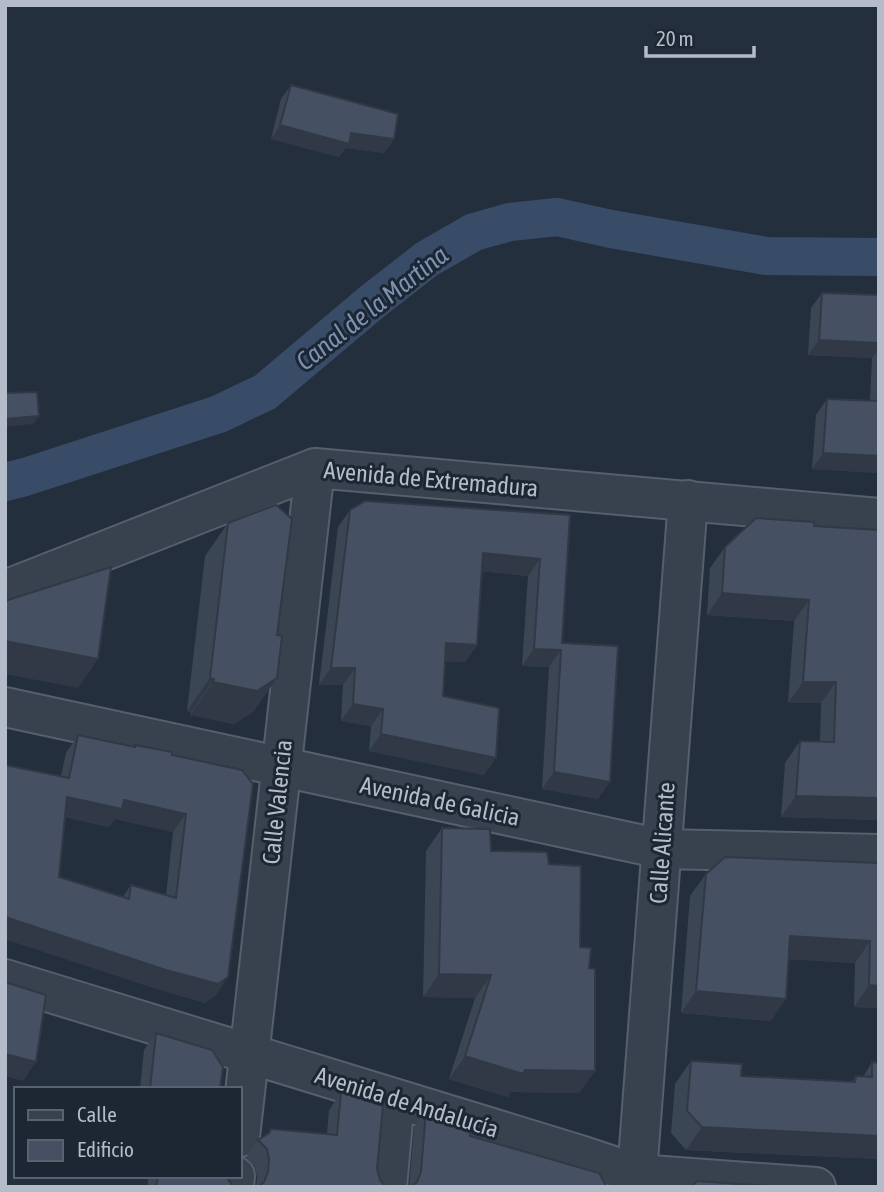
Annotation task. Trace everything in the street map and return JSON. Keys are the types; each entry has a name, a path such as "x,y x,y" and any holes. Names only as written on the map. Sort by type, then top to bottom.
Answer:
{"street":[{"name":"Avenida de Extremadura","path":"5,590 315,468 879,518"},
{"name":"Calle Valencia","path":"242,1119 315,468"},
{"name":"Calle Alicante","path":"637,1180 688,500"},
{"name":"Avenida de Galicia","path":"5,707 662,849 879,854"},
{"name":"Avenida de Andalucía","path":"5,979 580,1155 637,1180 816,1187"},
{"path":"387,1187 395,1099"}],"building":[{"path":"291,85 398,114 394,139 351,133 349,144 280,125"},
{"path":"822,293 879,295 879,343 819,340"},
{"path":"37,392 39,416 5,419 5,393"},
{"path":"827,399 879,401 879,456 823,453"},
{"path":"365,501 570,515 562,643 618,646 610,782 554,772 561,650 534,649 540,559 483,553 477,645 446,643 443,696 499,708 496,758 381,734 383,709 353,704 355,668 331,668 350,510"},
{"path":"276,505 292,519 277,635 282,636 277,678 257,691 213,682 214,679 210,678 228,523"},
{"path":"756,518 814,522 814,526 879,530 879,798 796,796 800,741 834,742 836,682 803,682 809,600 722,593 725,547"},
{"path":"111,567 98,659 5,641 5,601"},
{"path":"78,735 172,752 172,755 242,770 253,784 228,977 218,984 166,970 5,917 5,765 69,778","holes":["67,797 122,809 124,800 186,814 176,898 131,885 129,899 59,877"]},
{"path":"442,828 490,829 491,851 547,852 549,864 581,866 580,947 591,948 589,968 595,969 595,1071 525,1070 523,1074 465,1056 491,975 439,974"},
{"path":"725,857 879,863 879,986 869,985 870,941 790,936 786,999 696,991 706,874"},
{"path":"5,982 46,995 36,1062 5,1054"},
{"path":"156,1033 212,1050 223,1067 220,1087 150,1087"},
{"path":"691,1061 742,1064 741,1076 855,1082 856,1076 872,1077 872,1062 879,1063 879,1136 702,1127 687,1111"},
{"path":"341,1092 383,1106 377,1169 380,1180 386,1187 258,1187 264,1182 269,1160 267,1149 258,1140 271,1129 337,1135"},
{"path":"426,1110 452,1118 452,1124 471,1125 470,1136 599,1173 607,1187 411,1187 417,1182 421,1172"},
{"path":"158,1178 227,1178 233,1187 156,1187"},
{"path":"697,1181 782,1187 691,1187"}],"waterway":[{"name":"Canal de la Martina","path":"5,482 219,414 265,392 427,259 474,232 510,222 557,217 766,256 879,257"}]}
